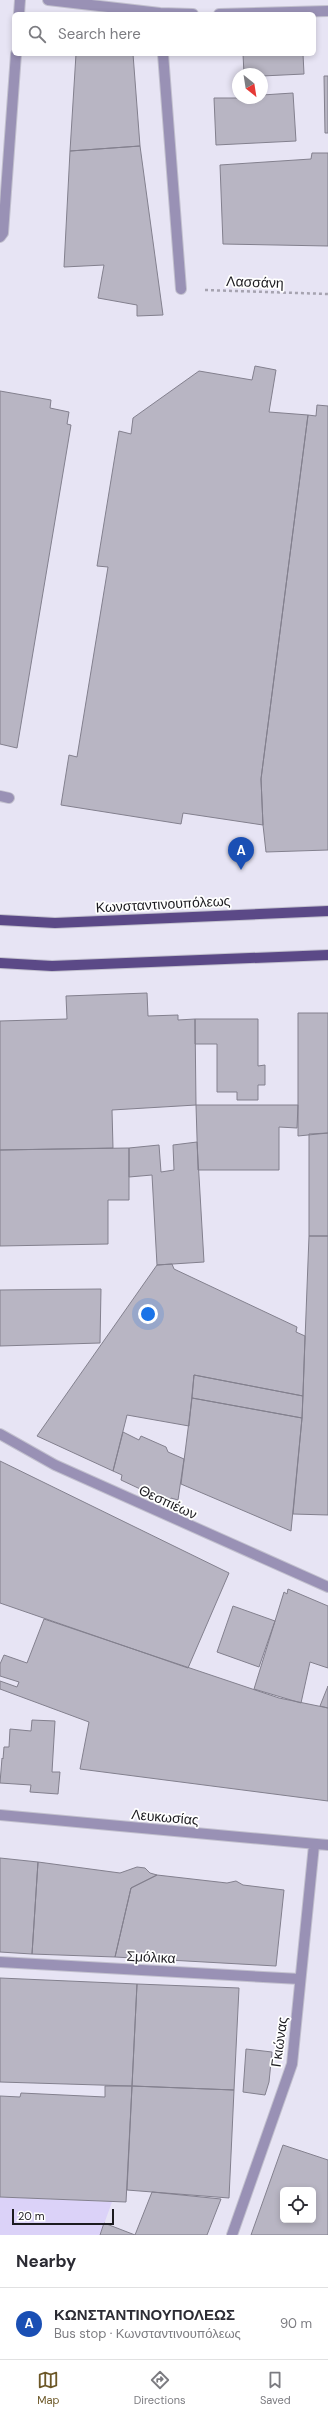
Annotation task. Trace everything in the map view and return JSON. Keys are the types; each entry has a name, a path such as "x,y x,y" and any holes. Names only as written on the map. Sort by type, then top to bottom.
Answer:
{"main road":[{"name":"Κωνσταντινουπόλεως","path":"0,920 55,923 328,911"},
{"path":"0,963 52,966 328,955"}],"street":[{"path":"19,12 20,0"},
{"path":"48,0 144,12"},
{"path":"274,12 328,10"},
{"path":"0,237 3,233 16,56"},
{"path":"163,56 181,289"},
{"name":"Θεσπιέων","path":"0,1434 55,1465 328,1587"},
{"name":"Λευκωσίας","path":"0,1815 314,1845 328,1845"},
{"name":"Γκιώνας","path":"232,2235 292,2064 314,1845"},
{"name":"Σμόλικα","path":"0,1962 300,1979"}],"path":[{"name":"Λασσάνη","path":"181,289 328,294"}],"shaded area":[{"path":"0,2197 112,2202 100,2235 0,2235"}],"building":[{"path":"76,56 133,56 140,146 70,151"},
{"path":"243,56 303,56 304,74 268,76 268,68 244,68"},
{"path":"324,76 328,76 328,133 325,133"},
{"path":"293,93 296,141 216,145 214,98 232,98 232,104 268,104 268,95"},
{"path":"140,146 163,315 137,316 137,305 98,298 104,265 64,267 70,151"},
{"path":"312,153 328,153 328,246 223,244 220,165 311,159"},
{"path":"255,366 276,370 269,412 308,415 261,779 263,825 183,813 181,824 61,805 69,755 77,757 108,567 97,566 119,431 131,434 133,418 199,371 252,380"},
{"path":"0,391 51,400 50,408 69,412 67,424 71,425 17,748 0,744"},
{"path":"317,405 328,406 328,850 266,852 261,779 308,415 316,416"},
{"path":"147,993 148,1016 178,1015 178,1020 195,1019 196,1105 112,1110 113,1148 0,1150 0,1021 67,1019 66,996"},
{"path":"298,1013 328,1013 328,1133 298,1136"},
{"path":"195,1019 258,1019 258,1066 265,1065 265,1085 258,1085 258,1100 237,1100 237,1092 217,1092 217,1044 195,1044"},
{"path":"196,1105 298,1105 297,1128 279,1127 279,1170 198,1170"},
{"path":"328,1133 328,1236 309,1236 309,1134"},
{"path":"197,1142 204,1262 157,1265 152,1175 129,1177 129,1148 159,1145 161,1172 174,1170 173,1145"},
{"path":"129,1148 129,1200 108,1200 108,1244 0,1246 0,1150"},
{"path":"309,1236 328,1236 328,1515 293,1514 302,1418"},
{"path":"172,1264 174,1269 297,1327 296,1332 305,1336 303,1396 194,1375 189,1426 127,1415 113,1471 37,1436 157,1265"},
{"path":"101,1289 100,1343 0,1346 0,1290"},
{"path":"194,1375 303,1396 302,1418 192,1398"},
{"path":"192,1398 302,1418 291,1531 181,1484"},
{"path":"123,1432 139,1440 141,1436 166,1447 168,1452 184,1459 178,1500 171,1498 170,1503 121,1480 122,1475 113,1471"},
{"path":"0,1461 229,1573 188,1668 0,1603"},
{"path":"288,1589 328,1606 328,1668 310,1662 301,1703 254,1689 284,1592 287,1594"},
{"path":"233,1606 275,1621 259,1667 217,1652"},
{"path":"44,1619 279,1698 328,1708 328,1801 80,1769 89,1722 0,1689 0,1681 17,1687 19,1682 0,1676 0,1664 4,1655 27,1663"},
{"path":"328,1686 328,1708 320,1706"},
{"path":"32,1720 55,1721 52,1772 60,1772 58,1794 30,1792 31,1785 0,1783 4,1747 9,1747 10,1729 31,1731"},
{"path":"0,1858 38,1862 32,1954 0,1952"},
{"path":"38,1862 120,1873 137,1867 145,1868 150,1873 157,1875 131,1888 115,1957 32,1954"},
{"path":"157,1875 227,1883 236,1881 243,1885 284,1890 276,1966 115,1957 131,1888"},
{"path":"0,1978 137,1984 132,2086 0,2082"},
{"path":"137,1984 239,1988 234,2090 132,2086"},
{"path":"246,2049 272,2052 269,2082 265,2095 243,2092"},
{"path":"105,2086 132,2086 126,2202 0,2197 0,2096 20,2097 21,2093 105,2097"},
{"path":"132,2086 234,2090 229,2198 127,2190"},
{"path":"283,2145 328,2160 328,2235 251,2235"},
{"path":"152,2192 221,2199 207,2235 135,2235"},
{"path":"104,2223 135,2235 100,2235"}],"place":[{"name":"ΚΩΝΣΤΑΝΤΙΝΟΥΠΟΛΕΩΣ","path":"241,870"}]}
